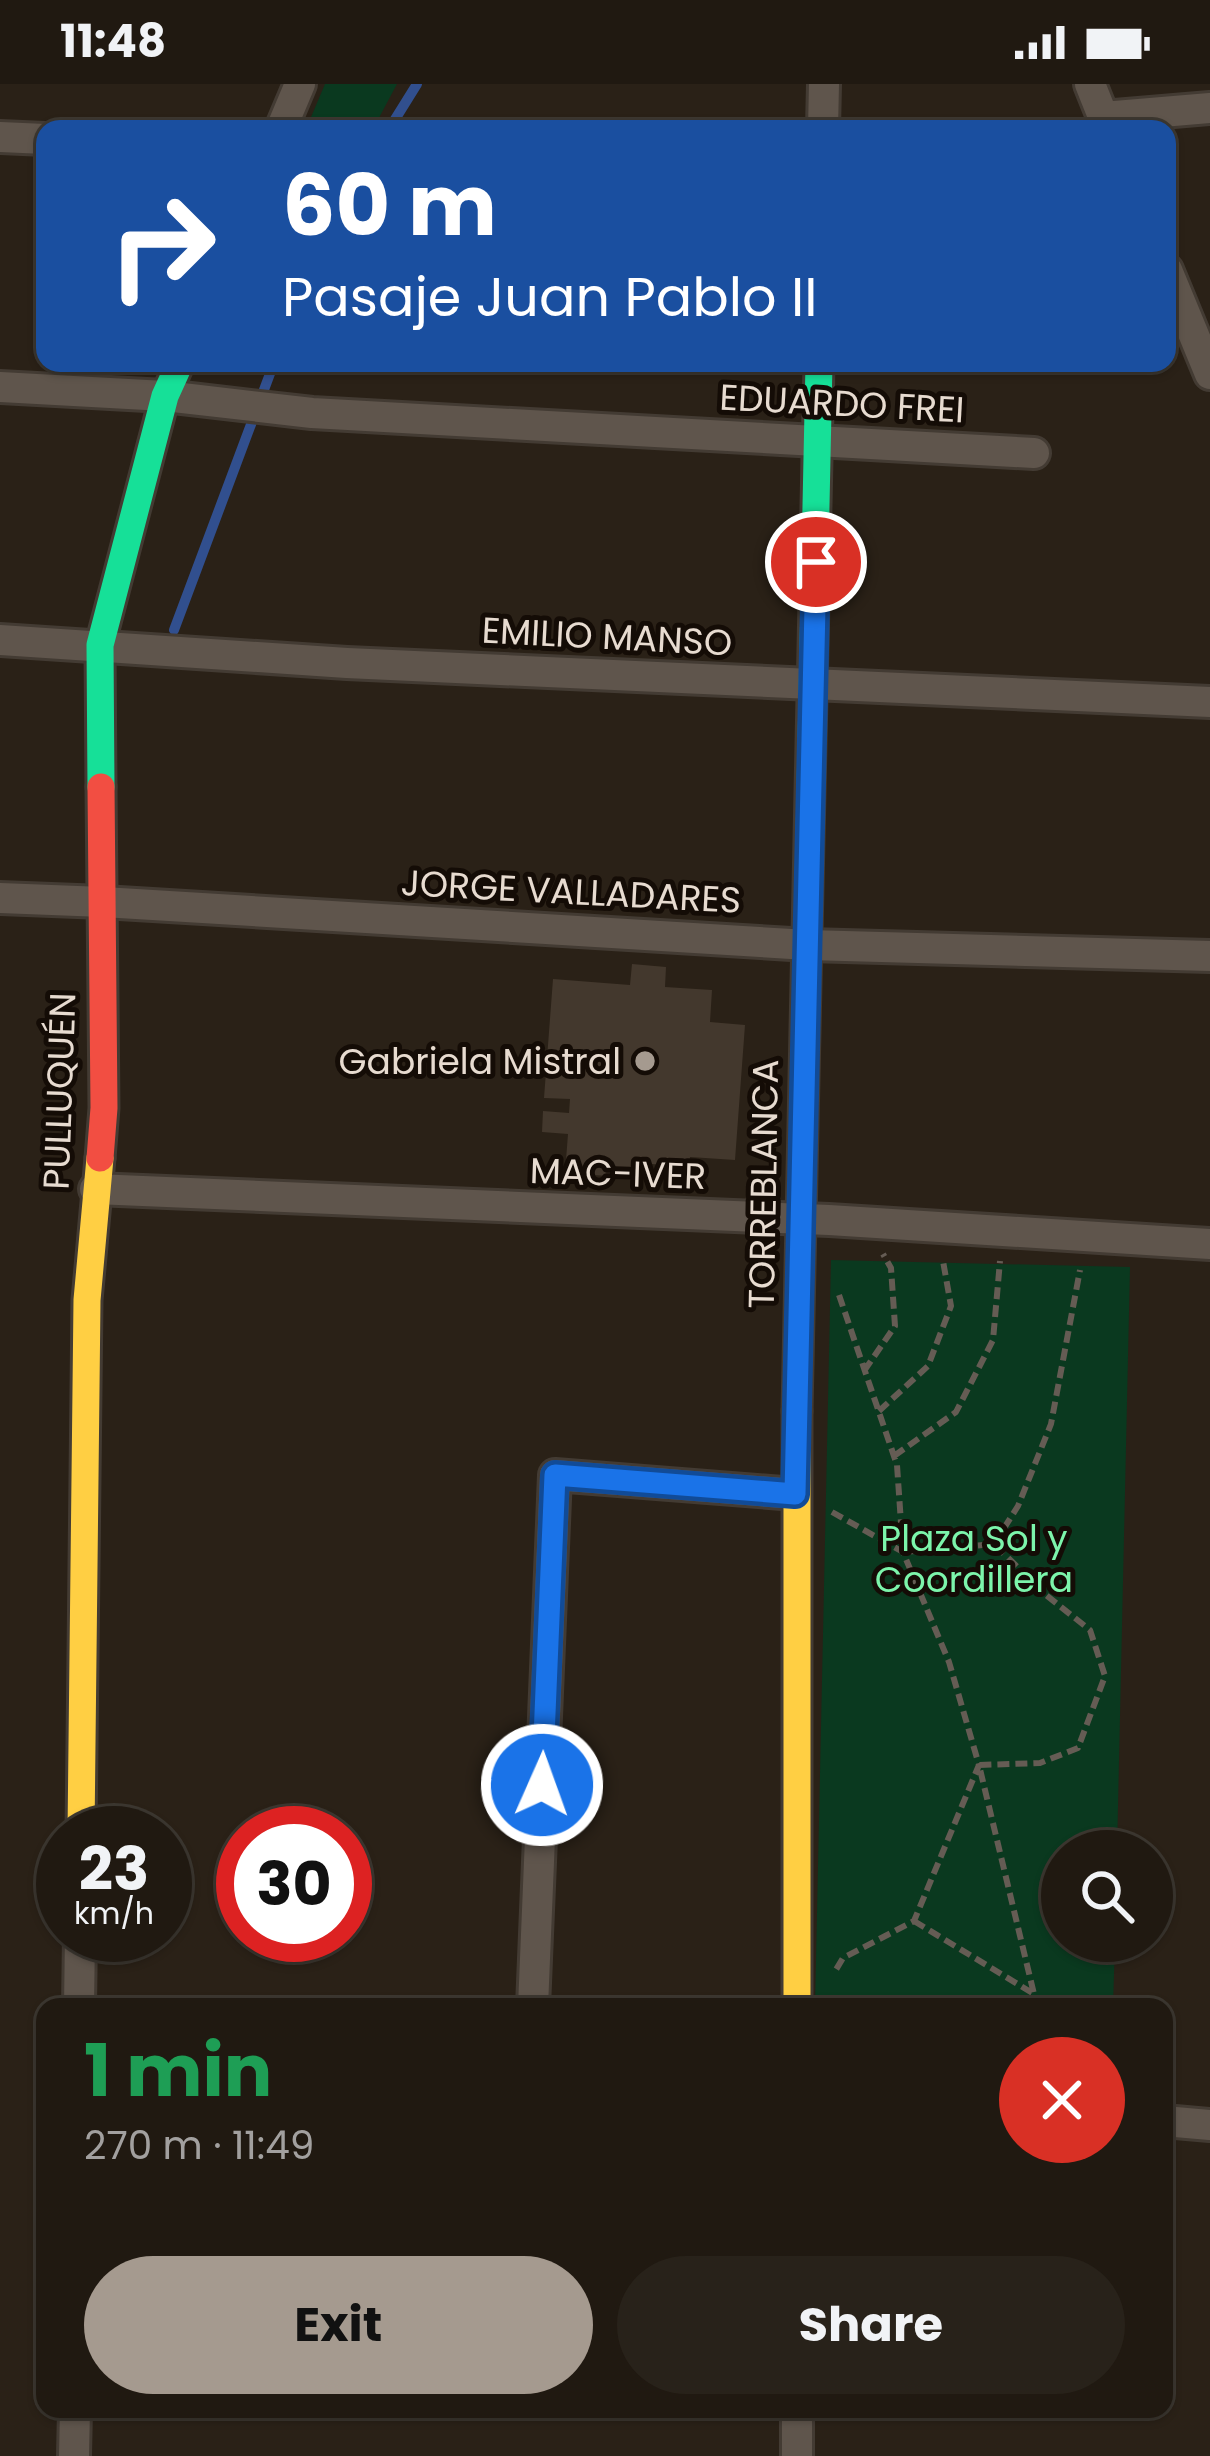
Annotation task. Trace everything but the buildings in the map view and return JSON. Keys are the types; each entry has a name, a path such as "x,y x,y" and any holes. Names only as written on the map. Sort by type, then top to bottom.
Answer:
{"street":[{"path":"285,120 300,84"},
{"path":"823,120 824,84"},
{"path":"1090,84 1105,120"},
{"path":"1127,120 1210,108"},
{"path":"0,137 36,139"},
{"path":"1176,292 1210,374"},
{"name":"PULLUQUÉN","path":"81,1806 87,1300 104,1108 100,645 165,396 176,372"},
{"name":"TORREBLANCA","path":"797,1998 795,1494 819,372"},
{"name":"EDUARDO FREI","path":"0,387 165,396 312,413 1034,453"},
{"name":"EMILIO MANSO","path":"0,640 347,663 1210,702"},
{"name":"JORGE VALLADARES","path":"0,898 808,945 1210,956"},
{"name":"MAC-IVER","path":"95,1189 801,1220 1210,1244"},
{"path":"533,1998 555,1475 795,1494"},
{"path":"79,1998 80,1962"},
{"path":"1173,2122 1210,2125"},
{"path":"74,2418 74,2456"},
{"path":"797,2418 797,2456"}],"path":[{"path":"994,1544 1018,1506 1052,1424 1082,1262 1080,1235"},
{"path":"878,1411 928,1366 951,1306 940,1244"},
{"path":"894,1456 956,1412 993,1340 1001,1250"},
{"path":"864,1371 895,1326 891,1268 882,1252"},
{"path":"838,1293 897,1465 903,1552 949,1662 1036,1998"},
{"path":"795,1494 903,1552 994,1544 1090,1630 1105,1676 1078,1748 1040,1763 979,1765"},
{"path":"843,1958 914,1921 979,1765"},
{"path":"914,1921 1034,1994"}],"green space":[{"path":"325,84 397,84 378,120 310,120"},
{"name":"Plaza Sol y Coordillera","path":"831,1260 1130,1267 1117,1830 1041,1830 1041,1962 1114,1962 1113,1998 815,1998"}],"waterway":[{"path":"395,120 417,84"},
{"path":"174,630 271,372"}],"traffic: fast":[{"path":"101,787 100,645 165,396 176,372"},
{"path":"797,1411 819,372"}],"traffic: slow":[{"path":"81,1806 87,1300 100,1158"},
{"path":"797,1411 797,1998"}],"traffic: jam":[{"path":"100,1158 104,1108 101,787"}],"place":[{"name":"Gabriela Mistral","path":"645,1061"}],"route":[{"path":"542,1785 555,1475 795,1494 816,562"}]}
